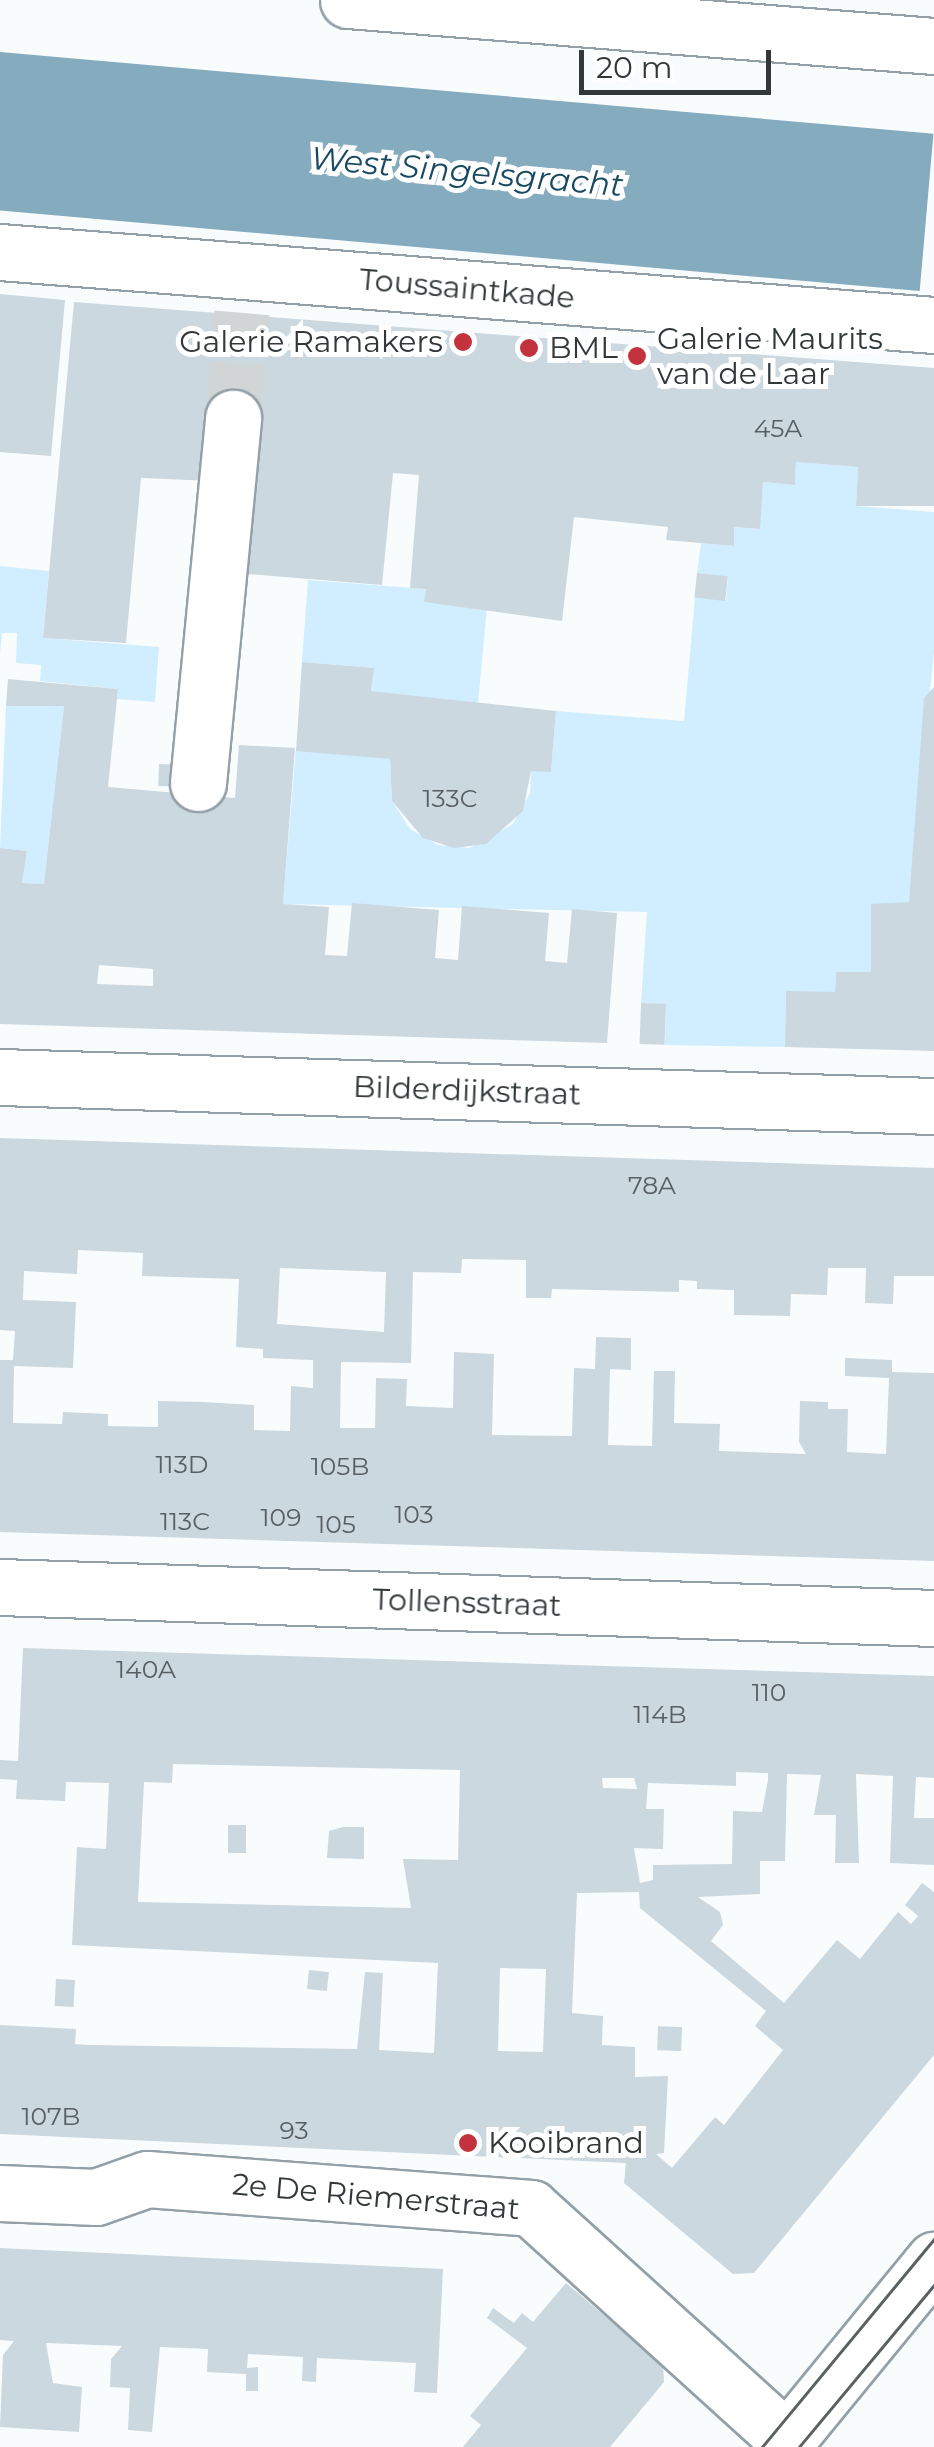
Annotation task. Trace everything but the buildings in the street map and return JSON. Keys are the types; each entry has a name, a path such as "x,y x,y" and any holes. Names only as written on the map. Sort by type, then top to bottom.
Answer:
{"street":[{"path":"348,0 934,46"},
{"name":"Toussaintkade","path":"0,252 244,292 934,326"},
{"path":"198,783 232,418"},
{"name":"Bilderdijkstraat","path":"0,1077 934,1106"},
{"name":"Tollensstraat","path":"0,1586 934,1618"},
{"name":"2e De Riemerstraat","path":"0,2193 96,2197 147,2179 531,2208 784,2443"},
{"path":"784,2443 934,2260"}],"shaded area":[{"path":"796,462 858,467 856,506 934,512 934,652 909,902 871,972 836,973 835,992 786,992 785,1047 665,1045 666,1004 641,1003 647,912 283,904 296,748 390,759 392,801 410,829 438,845 470,848 513,824 530,793 531,771 551,771 556,711 684,721 695,598 726,600 728,577 697,573 701,543 733,546 734,527 759,529 763,482 795,485"},
{"path":"0,566 49,571 43,638 159,647 155,702 117,699 118,689 40,681 41,665 16,663 17,633 2,633 0,653"},
{"path":"308,580 426,589 425,602 487,608 478,703 371,691 373,668 302,662"},
{"path":"6,706 64,706 44,884 22,883 27,851 0,848"}],"water":[{"name":"West Singelsgracht","path":"0,52 933,134 920,291 0,211"}],"tunnel":[{"path":"233,418 242,312"}],"tram line":[{"path":"762,2447 934,2239"},
{"path":"799,2447 934,2285"}],"place":[{"name":"Galerie Ramakers","path":"463,342"},
{"name":"BML","path":"529,348"},
{"name":"Galerie Maurits van de Laar","path":"637,356"},
{"name":"Kooibrand","path":"468,2143"}]}
